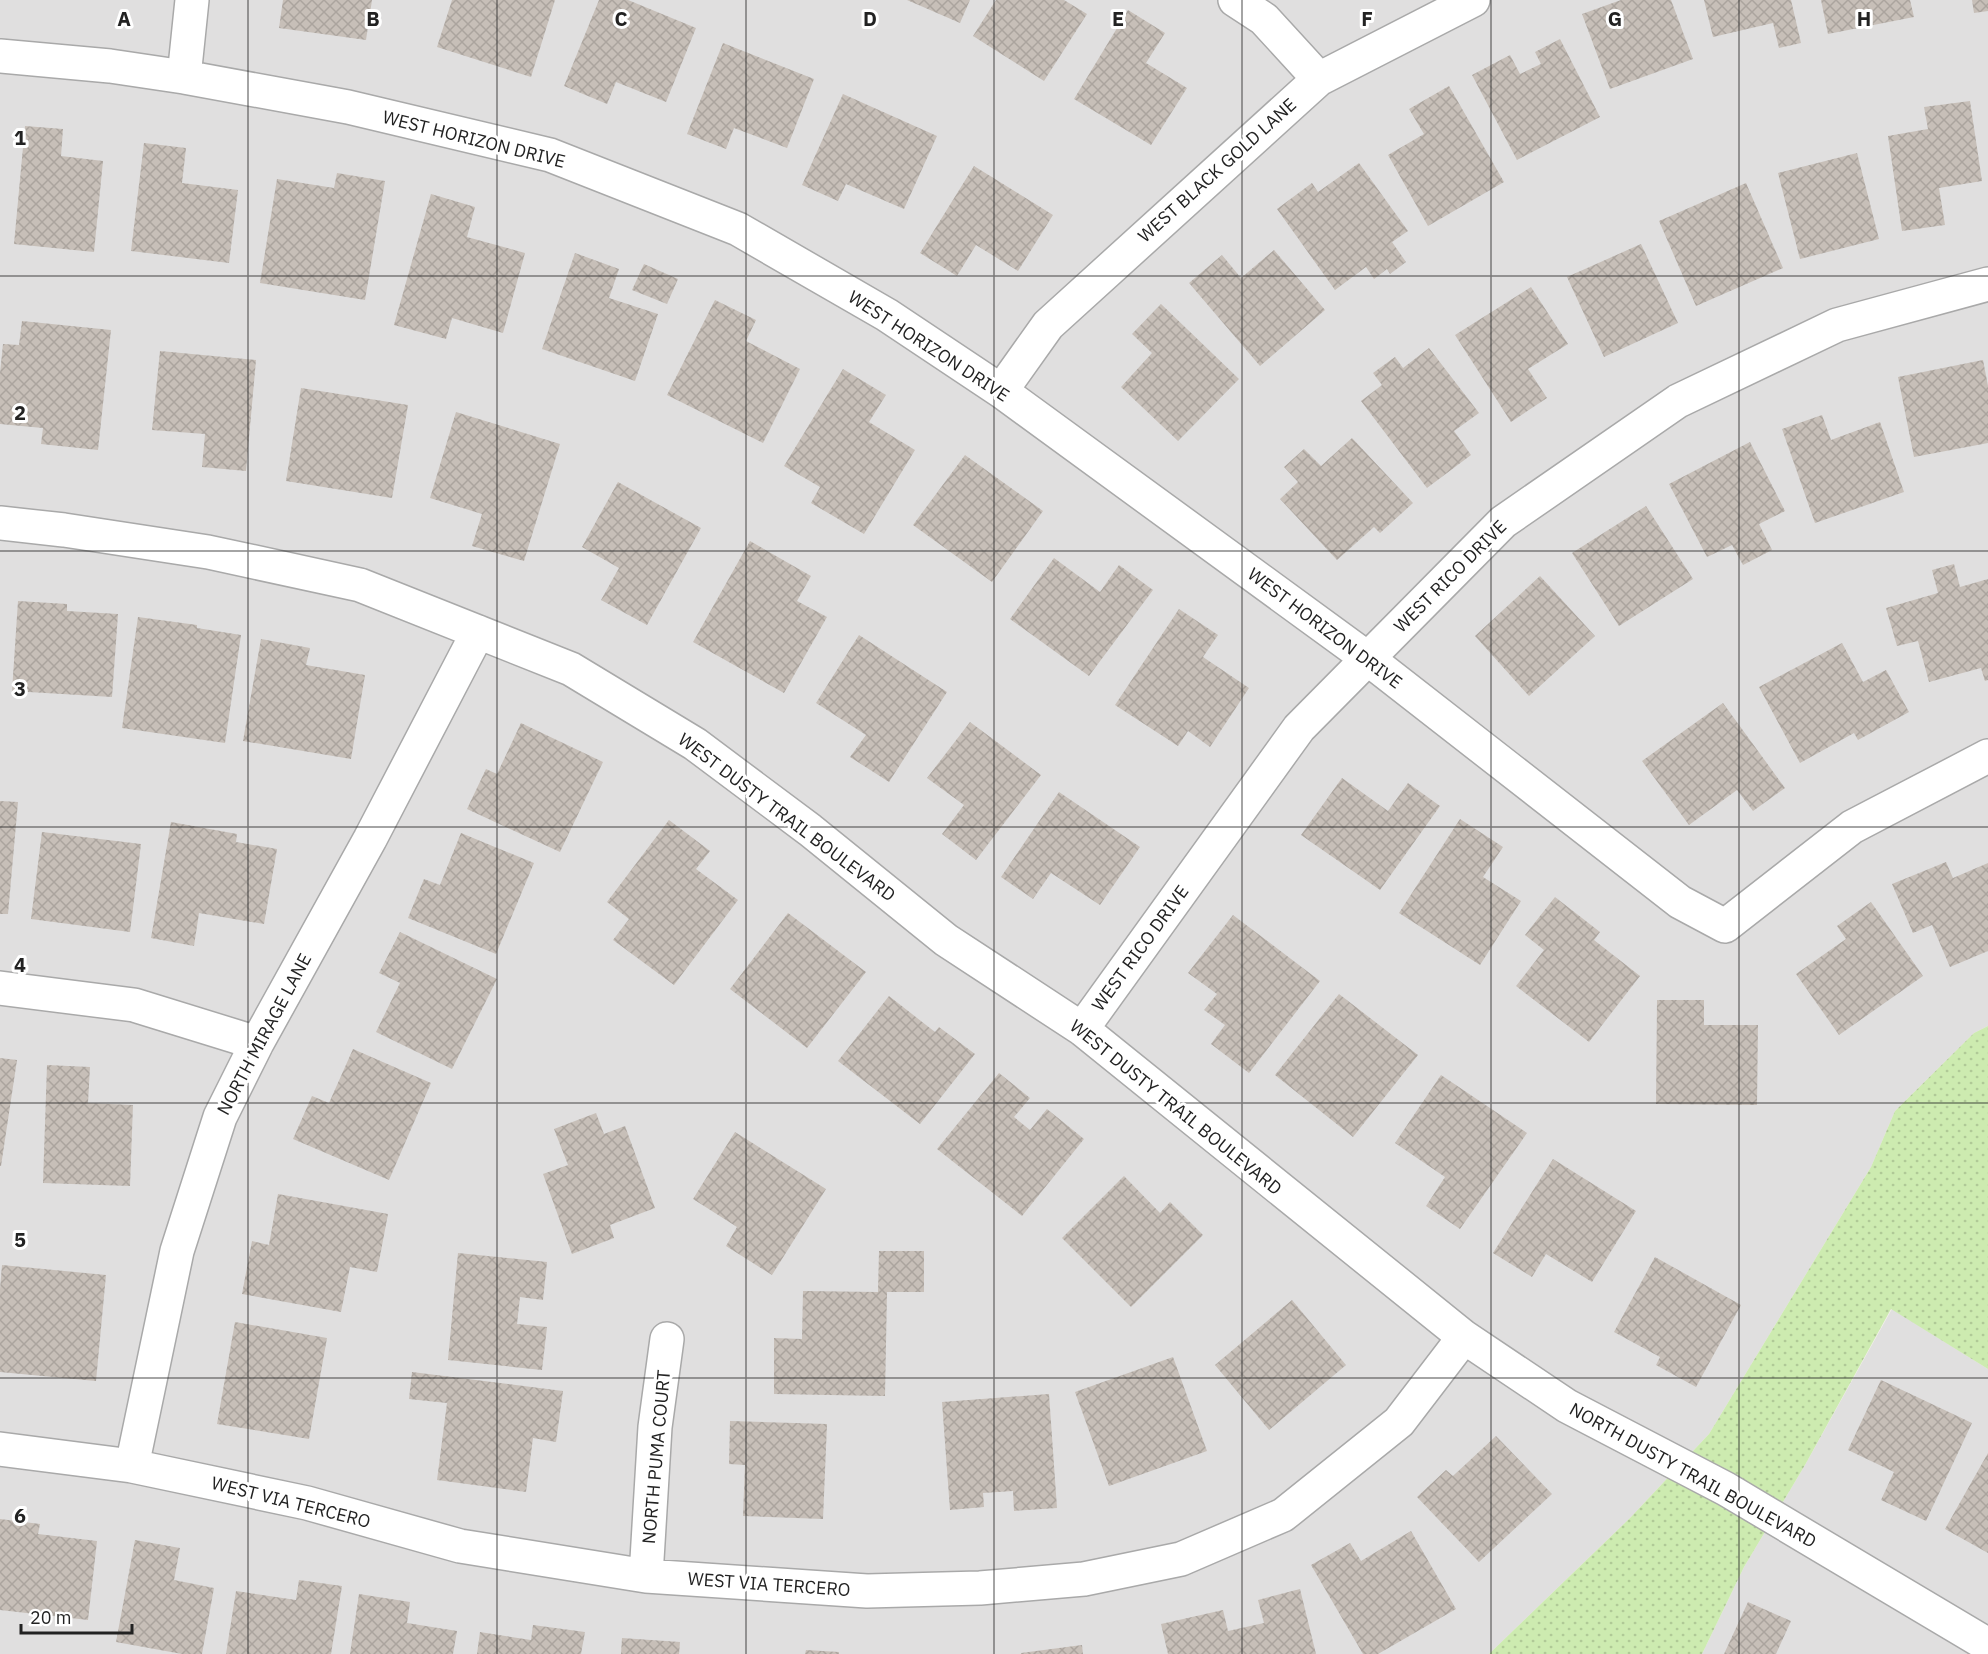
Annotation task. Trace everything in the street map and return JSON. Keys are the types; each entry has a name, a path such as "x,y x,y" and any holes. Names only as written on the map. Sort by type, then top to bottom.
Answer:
{"street":[{"path":"184,77 192,0"},
{"path":"1235,0 1264,19 1319,79"},
{"name":"WEST BLACK GOLD LANE","path":"1001,391 1048,325 1319,79 1473,0"},
{"name":"WEST HORIZON DRIVE","path":"0,56 110,66 348,107 550,155 738,230 887,315 1001,391 1367,658 1680,902 1725,926 1852,827 1988,756"},
{"name":"WEST RICO DRIVE","path":"1082,1029 1299,728 1503,522 1678,401 1837,325 1988,284"},
{"name":"WEST DUSTY TRAIL BOULEVARD","path":"0,523 64,530 208,552 360,585 571,669 695,744 810,830 946,939 1082,1029 1464,1336"},
{"name":"NORTH MIRAGE LANE","path":"132,1466 177,1251 220,1117 257,1043 370,840 478,632"},
{"path":"0,988 134,1005 257,1043"},
{"name":"WEST VIA TERCERO","path":"0,1449 132,1466 307,1503 460,1546 646,1576 867,1591 980,1588 1084,1579 1181,1559 1283,1515 1399,1422 1464,1336"},
{"name":"NORTH DUSTY TRAIL BOULEVARD","path":"1464,1336 1567,1406 1726,1489 1988,1645"},
{"name":"NORTH PUMA COURT","path":"646,1576 655,1427 667,1339"}],"shaded area":[{"path":"0,0 1988,0 1988,1026 1974,1033 1895,1111 1871,1167 1709,1434 1630,1518 1489,1654 0,1654"},
{"path":"1892,1309 1988,1369 1988,1654 1702,1654 1744,1567 1805,1465"}],"green space":[{"path":"1988,1026 1988,1369 1891,1309 1805,1465 1744,1567 1702,1654 1489,1654 1630,1518 1709,1434 1871,1167 1895,1111 1974,1033"}],"building":[{"path":"283,0 372,0 366,40 279,28"},
{"path":"452,0 555,0 531,77 437,47"},
{"path":"599,0 628,0 696,28 666,102 616,82 607,104 564,86"},
{"path":"907,0 970,0 960,23"},
{"path":"996,0 1064,0 1087,14 1044,81 973,36"},
{"path":"1621,0 1671,0 1693,59 1610,89 1582,14"},
{"path":"1704,0 1791,0 1801,43 1779,48 1773,23 1713,37"},
{"path":"1821,0 1910,0 1914,17 1828,34"},
{"path":"1972,0 1988,0 1988,11 1974,13"},
{"path":"1128,10 1165,33 1146,63 1187,88 1151,145 1074,99"},
{"path":"1560,39 1600,117 1517,160 1472,75 1510,55 1520,74 1541,64 1535,52"},
{"path":"723,43 814,79 787,148 734,128 726,149 687,134"},
{"path":"1449,86 1504,182 1428,226 1388,155 1424,134 1409,109"},
{"path":"843,94 937,136 904,209 846,184 838,201 802,185"},
{"path":"1970,101 1982,181 1939,188 1945,225 1902,231 1888,136 1928,129 1924,107"},
{"path":"25,126 63,129 61,156 103,161 94,252 14,244"},
{"path":"144,143 186,148 182,183 238,190 229,263 131,251"},
{"path":"1857,153 1879,239 1800,259 1778,173"},
{"path":"1359,163 1408,231 1392,242 1406,262 1390,274 1387,269 1374,279 1366,267 1335,290 1277,209 1312,183 1318,192"},
{"path":"974,166 1053,215 1018,271 976,245 957,276 920,253"},
{"path":"337,173 385,181 365,300 260,283 277,179 334,188"},
{"path":"1746,183 1783,268 1696,306 1659,221"},
{"path":"431,194 475,207 467,237 525,253 503,333 452,318 446,339 394,325"},
{"path":"1641,244 1678,323 1604,357 1567,277"},
{"path":"1274,250 1325,310 1260,366 1189,283 1222,255 1241,278"},
{"path":"575,253 619,269 609,298 658,314 635,381 542,349"},
{"path":"644,264 678,279 667,304 632,290"},
{"path":"1531,287 1568,344 1528,369 1547,398 1511,422 1455,335"},
{"path":"715,300 756,320 746,341 800,369 763,443 667,395"},
{"path":"1161,304 1239,379 1178,441 1121,387 1152,353 1132,334"},
{"path":"22,321 111,330 98,450 41,444 43,428 0,424 0,373 3,344 19,345"},
{"path":"1429,348 1479,413 1454,431 1471,455 1427,488 1361,401 1382,385 1373,373 1395,357 1403,368"},
{"path":"160,351 256,360 246,471 202,467 205,434 152,430"},
{"path":"1983,360 1988,386 1988,443 1914,457 1898,377"},
{"path":"843,369 886,395 869,422 915,450 864,534 811,503 820,487 784,466"},
{"path":"301,388 408,405 392,498 286,481"},
{"path":"456,412 560,444 524,561 472,546 482,514 430,498"},
{"path":"1822,415 1831,440 1880,422 1904,492 1815,523 1782,429"},
{"path":"1352,438 1413,503 1380,533 1374,527 1337,560 1280,499 1298,482 1284,467 1304,449 1321,466"},
{"path":"1750,442 1785,511 1759,524 1772,550 1743,565 1732,545 1707,557 1669,484"},
{"path":"965,455 1043,511 992,582 913,525"},
{"path":"618,482 701,528 647,625 601,600 619,568 582,547"},
{"path":"1646,506 1693,579 1619,626 1572,553"},
{"path":"750,541 811,576 797,601 827,617 784,693 693,642"},
{"path":"1054,558 1100,592 1119,565 1153,590 1089,676 1010,619"},
{"path":"1954,564 1960,587 1988,579 1988,680 1985,681 1981,668 1929,682 1918,641 1897,646 1886,608 1938,593 1932,570"},
{"path":"1540,576 1595,636 1529,696 1475,636"},
{"path":"18,601 67,604 67,611 118,614 112,697 12,691"},
{"path":"1179,609 1218,635 1203,657 1249,688 1210,747 1188,731 1178,746 1115,705"},
{"path":"138,617 197,625 197,628 241,635 225,743 122,728"},
{"path":"859,635 947,692 889,782 850,757 866,735 816,703"},
{"path":"261,639 310,648 306,665 365,675 351,759 243,741"},
{"path":"1842,643 1863,682 1886,670 1909,712 1858,740 1854,733 1800,763 1759,687"},
{"path":"1723,703 1785,788 1753,811 1737,790 1689,825 1642,761"},
{"path":"970,722 1041,775 976,860 942,834 964,805 927,778"},
{"path":"521,723 603,762 560,852 467,809 486,769 497,774"},
{"path":"1342,778 1388,811 1408,783 1440,806 1380,890 1301,835"},
{"path":"1059,792 1140,847 1100,905 1051,873 1033,899 1001,877"},
{"path":"0,801 18,802 8,914 0,914"},
{"path":"1460,819 1503,847 1483,877 1521,901 1480,965 1399,913"},
{"path":"669,820 710,851 696,869 738,900 674,985 613,940 629,919 607,902"},
{"path":"171,822 237,834 236,842 277,849 264,924 199,913 194,946 151,938"},
{"path":"42,832 141,844 130,932 31,919"},
{"path":"461,833 534,863 496,954 408,918 424,879 440,885"},
{"path":"1946,862 1953,878 1988,863 1988,951 1950,967 1932,925 1913,933 1892,884"},
{"path":"1555,897 1600,932 1594,940 1640,976 1589,1042 1516,986 1544,950 1525,935"},
{"path":"1871,902 1923,976 1839,1035 1796,974 1846,939 1837,926"},
{"path":"788,913 866,972 807,1048 730,989"},
{"path":"1233,915 1320,981 1249,1073 1211,1044 1225,1025 1204,1010 1217,994 1188,973"},
{"path":"400,932 497,979 452,1069 376,1032 400,983 379,973"},
{"path":"1339,994 1418,1055 1353,1137 1275,1075"},
{"path":"889,996 935,1032 939,1027 975,1054 920,1124 838,1061"},
{"path":"1657,1000 1704,1000 1704,1025 1758,1025 1757,1105 1656,1104"},
{"path":"353,1049 431,1083 389,1180 293,1139 312,1096 329,1103"},
{"path":"0,1058 17,1060 1,1166 0,1166"},
{"path":"47,1065 90,1067 88,1103 133,1105 130,1186 43,1183"},
{"path":"999,1073 1030,1098 1014,1117 1030,1130 1047,1109 1084,1139 1022,1216 937,1149"},
{"path":"1441,1075 1527,1133 1460,1229 1426,1206 1445,1177 1395,1143"},
{"path":"596,1113 604,1134 625,1126 655,1208 610,1225 614,1238 572,1254 543,1174 568,1165 554,1129"},
{"path":"735,1132 826,1189 772,1275 726,1246 737,1227 693,1199"},
{"path":"1553,1159 1636,1211 1592,1282 1546,1254 1532,1277 1493,1253"},
{"path":"1124,1176 1160,1213 1170,1202 1203,1235 1131,1307 1062,1238"},
{"path":"278,1194 388,1214 377,1272 350,1267 341,1312 242,1294 252,1241 269,1245"},
{"path":"879,1251 924,1251 924,1292 887,1292 885,1396 774,1394 774,1338 802,1339 803,1291 878,1292"},
{"path":"458,1253 547,1262 543,1300 520,1297 517,1324 547,1327 542,1370 448,1360"},
{"path":"1655,1257 1741,1305 1696,1387 1656,1365 1660,1357 1614,1332"},
{"path":"2,1265 106,1275 96,1381 0,1372"},
{"path":"1292,1300 1346,1365 1269,1430 1215,1365"},
{"path":"235,1322 327,1338 309,1439 217,1424"},
{"path":"1173,1357 1207,1451 1109,1486 1075,1392"},
{"path":"412,1372 563,1391 556,1442 533,1438 526,1492 437,1480 447,1403 409,1399"},
{"path":"1881,1380 1972,1423 1926,1521 1881,1500 1894,1472 1848,1450"},
{"path":"1049,1394 1057,1508 1014,1511 1013,1491 983,1493 984,1507 950,1510 942,1402"},
{"path":"730,1421 827,1424 823,1519 743,1516 745,1465 729,1464"},
{"path":"1496,1436 1552,1494 1479,1562 1417,1497 1446,1470 1453,1476"},
{"path":"1988,1453 1988,1553 1945,1529"},
{"path":"0,1519 40,1524 38,1534 97,1541 88,1620 0,1610"},
{"path":"1411,1531 1456,1609 1378,1654 1363,1654 1311,1565 1350,1543 1361,1561"},
{"path":"135,1540 180,1548 174,1580 214,1588 202,1654 182,1654 116,1642"},
{"path":"299,1580 342,1586 331,1654 226,1654 236,1591 296,1600"},
{"path":"1300,1589 1316,1654 1168,1654 1161,1624 1223,1610 1228,1631 1264,1623 1258,1600"},
{"path":"359,1594 410,1602 407,1623 457,1631 453,1654 350,1654"},
{"path":"1748,1602 1791,1621 1776,1654 1724,1654"},
{"path":"533,1625 585,1632 581,1654 477,1654 480,1632 531,1640"},
{"path":"622,1638 680,1642 679,1654 621,1654"},
{"path":"1082,1645 1083,1654 1021,1654 1021,1653"},
{"path":"806,1650 839,1652 839,1654 805,1654"}]}
